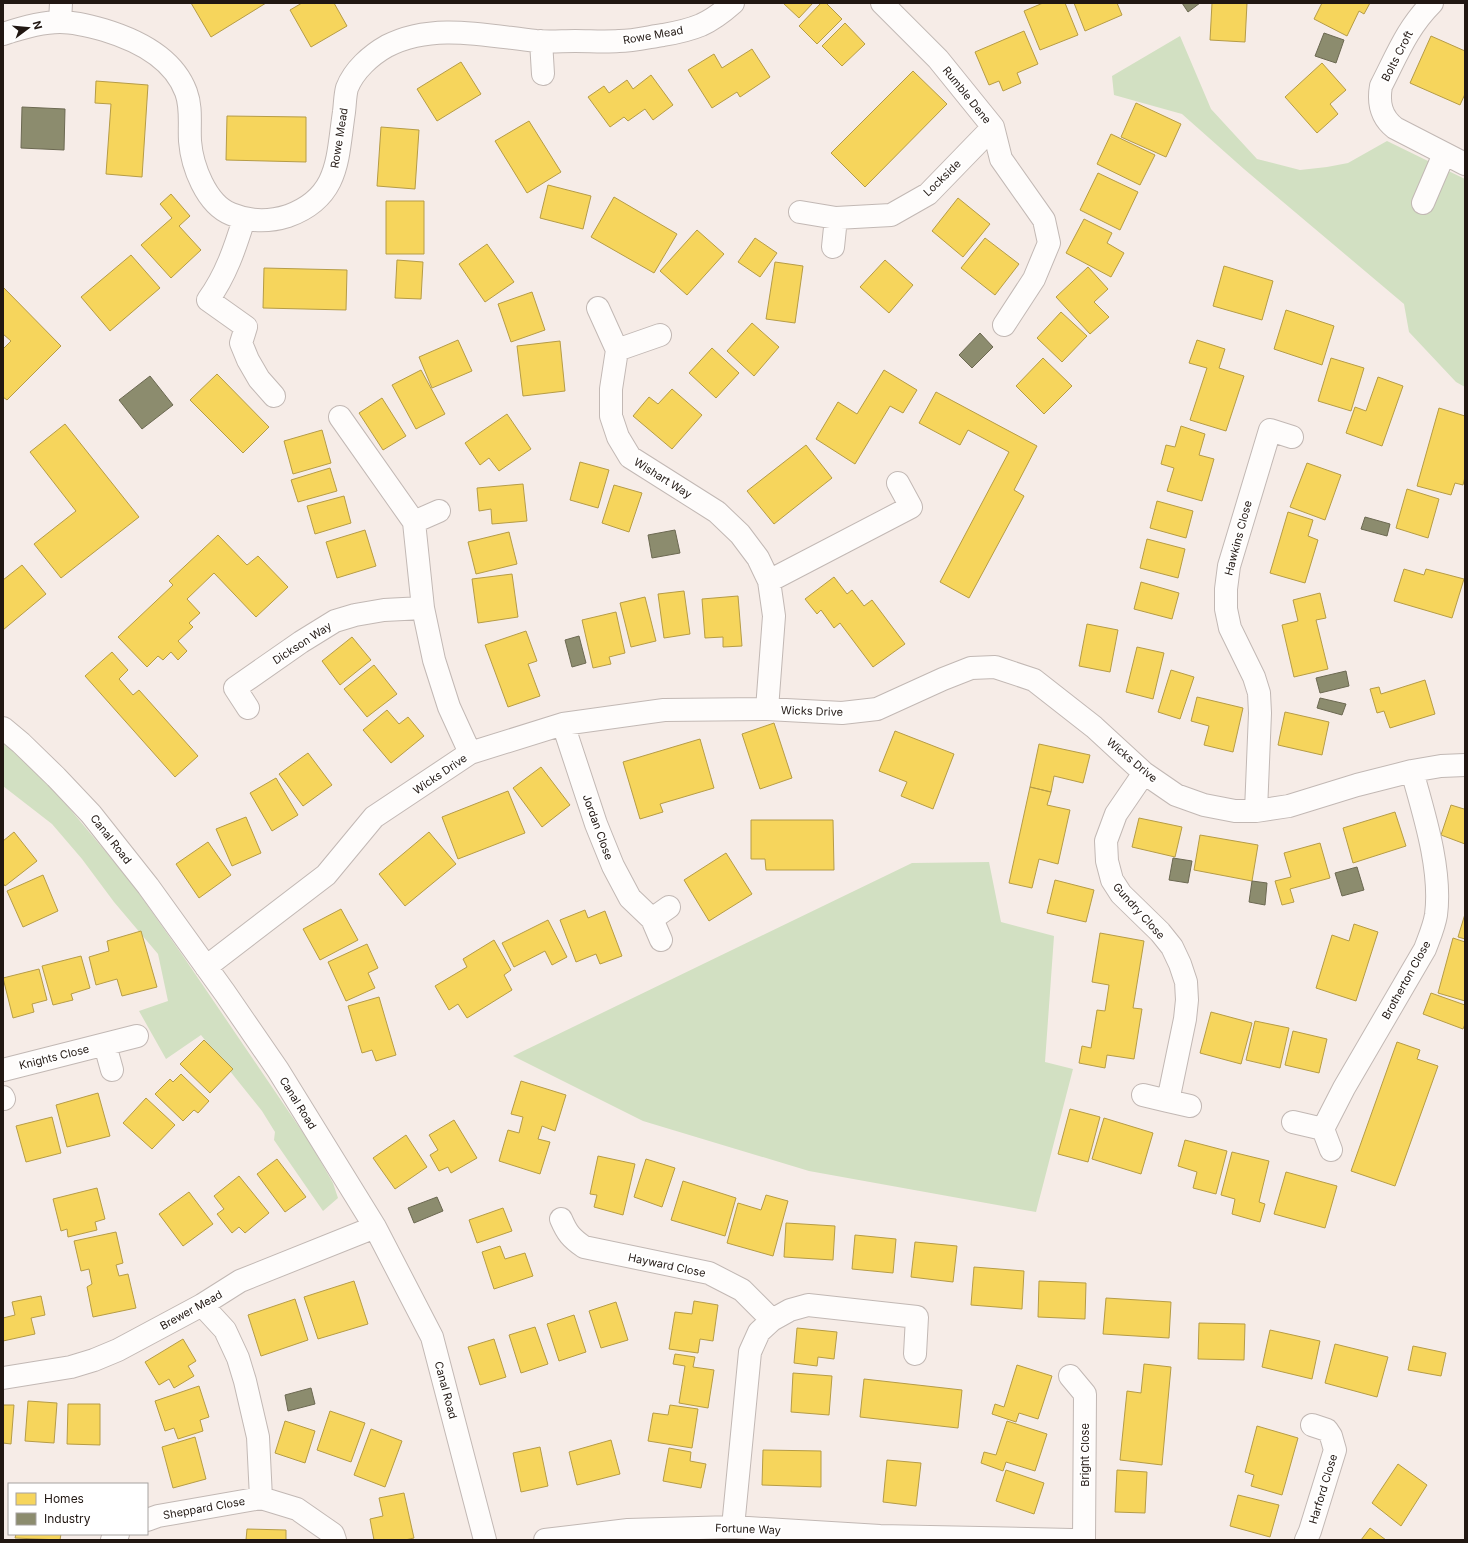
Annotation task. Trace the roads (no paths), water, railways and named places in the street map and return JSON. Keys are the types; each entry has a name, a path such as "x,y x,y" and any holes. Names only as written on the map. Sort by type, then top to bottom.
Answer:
{"street":[{"name":"Rowe Mead","path":"3,34 29,26 61,13 88,26 127,37 146,46 161,57 172,69 179,78 186,93 190,108 190,142 198,176 205,189 217,205 228,213 244,219 261,221 278,219 296,213 313,203 322,193 335,172 347,89 354,74 370,57 388,46 416,36 439,32 541,41 621,42 680,32 701,25 725,10 733,3"},
{"name":"Rumble Dene","path":"882,3 938,59 993,127 1001,159 1044,220 1049,243 1034,279 1004,325"},
{"name":"Bolts Croft","path":"1432,3 1419,16 1409,30 1381,86 1379,95 1380,104 1388,122 1395,128 1465,164"},
{"path":"541,41 543,74"},
{"name":"Lockside","path":"800,212 836,218 891,216 928,194 993,127"},
{"path":"1423,203 1444,154"},
{"path":"832,247 836,218"},
{"path":"244,219 232,257 208,300 246,327 241,343 248,360 259,379 274,396"},
{"path":"598,308 616,350 660,335"},
{"name":"Wishart Way","path":"616,350 611,389 611,416 618,438 630,457 717,512 740,534 758,558 769,582 774,616 767,709"},
{"path":"340,417 408,514 423,608 436,666 449,707 470,753"},
{"name":"Hawkins Close","path":"1256,811 1260,713 1259,693 1254,677 1230,628 1226,609 1228,566 1270,430 1292,436"},
{"path":"769,582 911,507 898,483"},
{"path":"408,514 439,511"},
{"name":"Dickson Way","path":"248,708 235,688 301,642 335,621 355,615 384,610 423,608"},
{"name":"Wicks Drive","path":"206,967 326,875 374,818 470,753 563,724 664,710 767,709 842,713 877,709 971,668 995,667 1034,680 1094,727 1144,773 1176,794 1204,805 1235,810 1256,811 1289,806 1357,785 1412,771 1441,766 1465,765"},
{"name":"Jordan Close","path":"563,724 596,824 613,866 630,898 660,913 661,940"},
{"name":"Canal Road","path":"3,728 51,772 91,814 148,886 278,1070 375,1227 432,1337 485,1540"},
{"name":"Brotherton Close","path":"1323,1129 1344,1088 1425,949 1436,915 1438,894 1435,870 1428,831 1412,771"},
{"name":"Gundry Close","path":"1144,773 1116,814 1106,841 1107,861 1112,880 1121,894 1160,932 1172,947 1186,982 1187,1000 1185,1019 1168,1101"},
{"name":"Knights Close","path":"3,1070 137,1036"},
{"path":"105,1045 112,1070"},
{"path":"1143,1095 1190,1106"},
{"path":"1293,1122 1323,1129 1331,1150"},
{"name":"Hayward Close","path":"561,1219 566,1232 573,1240 584,1247 709,1273 742,1290 772,1320"},
{"name":"Brewer Mead","path":"3,1378 71,1367 94,1360 118,1350 202,1305 240,1281 375,1227"},
{"path":"202,1305 225,1330 238,1358 258,1437 261,1498"},
{"path":"733,1526 750,1352 759,1332 772,1320 790,1310 808,1305 916,1317 915,1354"},
{"name":"Bright Close","path":"1070,1376 1093,1389 1084,1540"},
{"name":"Harford Close","path":"1306,1540 1335,1450 1331,1436 1327,1430 1312,1425"},
{"name":"Sheppard Close","path":"148,1520 158,1516 261,1498 297,1509 333,1534 335,1540"},
{"name":"Fortune Way","path":"545,1540 628,1530 733,1526 880,1538 1072,1540"}]}
